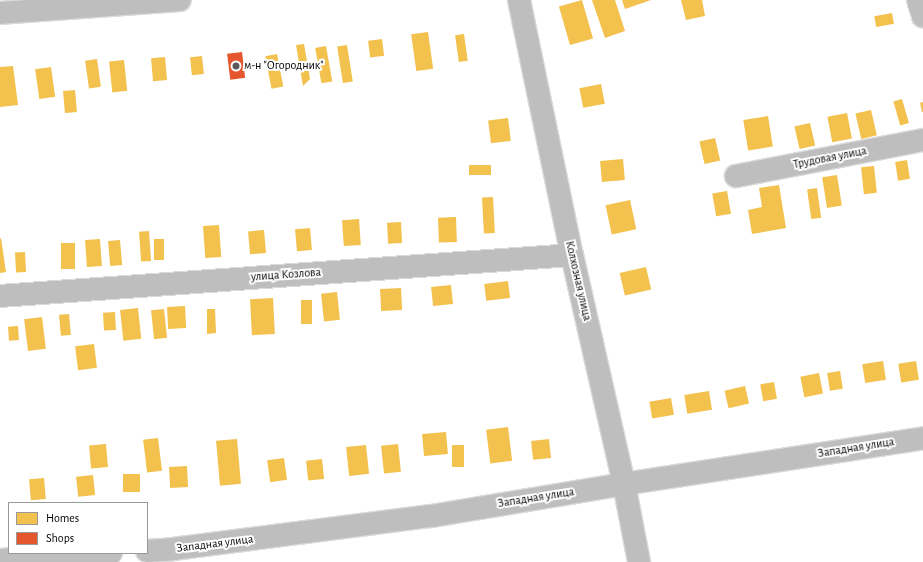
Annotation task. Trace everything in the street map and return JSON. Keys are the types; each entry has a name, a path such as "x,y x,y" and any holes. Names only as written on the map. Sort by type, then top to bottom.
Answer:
{"street":[{"path":"0,13 180,0"},
{"name":"Колхозная улица","path":"519,0 572,255 624,484 639,562"},
{"path":"918,0 923,16"},
{"name":"Трудовая улица","path":"736,176 923,140"},
{"name":"улица Козлова","path":"0,296 572,255"},
{"name":"Западная улица","path":"148,551 174,556 923,438"},
{"path":"0,560 95,554"}],"building: Homes":[{"path":"582,0 593,38 570,45 559,7"},
{"path":"592,0 615,0 625,31 605,38"},
{"path":"622,0 651,0 625,9"},
{"path":"681,0 702,0 705,16 686,20"},
{"path":"892,13 894,24 876,27 874,16"},
{"path":"428,32 433,69 416,71 411,34"},
{"path":"464,34 468,61 459,62 455,35"},
{"path":"382,39 384,56 370,58 368,41"},
{"path":"304,44 310,79 303,86 296,45"},
{"path":"347,45 353,82 343,83 337,47"},
{"path":"326,46 332,81 321,83 315,48"},
{"path":"277,54 283,86 272,89 265,56"},
{"path":"202,56 204,74 192,75 190,57"},
{"path":"165,57 167,80 153,81 151,58"},
{"path":"97,59 101,87 89,88 85,61"},
{"path":"124,60 127,91 112,92 109,62"},
{"path":"13,66 18,105 0,107 0,67"},
{"path":"51,67 55,97 39,99 35,69"},
{"path":"601,84 605,104 583,108 579,88"},
{"path":"75,90 77,112 65,113 63,91"},
{"path":"902,99 909,123 900,126 893,101"},
{"path":"923,102 923,112 922,112 920,103"},
{"path":"871,110 877,135 861,139 855,114"},
{"path":"847,113 852,139 832,142 827,117"},
{"path":"768,116 773,147 748,151 743,120"},
{"path":"508,118 511,141 491,143 488,120"},
{"path":"810,123 815,145 800,149 794,127"},
{"path":"715,138 720,160 705,164 699,142"},
{"path":"623,159 625,180 602,182 600,161"},
{"path":"907,160 910,179 898,181 895,162"},
{"path":"469,165 491,165 491,175 469,175"},
{"path":"874,166 877,193 864,194 861,167"},
{"path":"837,175 842,206 827,208 822,177"},
{"path":"779,185 786,228 752,234 748,210 762,207 759,188"},
{"path":"817,188 821,218 811,219 807,189"},
{"path":"727,191 731,214 716,216 712,194"},
{"path":"493,197 495,233 484,234 482,198"},
{"path":"630,200 636,229 612,235 606,205"},
{"path":"456,217 457,242 439,243 438,218"},
{"path":"359,219 361,245 344,246 342,220"},
{"path":"401,222 402,243 388,244 387,223"},
{"path":"219,225 221,257 205,258 203,226"},
{"path":"310,228 312,250 297,251 295,229"},
{"path":"264,230 266,253 250,254 248,231"},
{"path":"149,231 151,261 141,262 139,232"},
{"path":"1,238 6,272 0,273 0,239"},
{"path":"100,239 102,266 87,267 85,240"},
{"path":"154,239 164,239 164,260 154,260"},
{"path":"120,240 122,265 110,266 108,241"},
{"path":"61,243 75,243 75,269 61,269"},
{"path":"25,252 26,272 16,272 15,253"},
{"path":"646,267 651,289 625,295 620,273"},
{"path":"508,281 510,298 486,301 484,284"},
{"path":"451,285 453,304 433,306 431,287"},
{"path":"401,288 402,310 381,311 380,289"},
{"path":"337,292 340,320 324,322 321,294"},
{"path":"273,298 275,334 252,335 250,299"},
{"path":"301,300 312,300 312,324 301,324"},
{"path":"185,306 186,328 168,329 167,307"},
{"path":"138,308 141,339 123,341 120,310"},
{"path":"164,309 167,338 154,339 151,310"},
{"path":"207,309 215,309 216,333 207,334"},
{"path":"115,312 116,330 104,331 103,313"},
{"path":"69,314 71,335 61,336 59,315"},
{"path":"42,317 46,349 28,351 24,319"},
{"path":"18,326 19,340 9,341 8,327"},
{"path":"94,344 97,368 78,370 75,346"},
{"path":"883,361 886,380 865,383 862,364"},
{"path":"916,361 919,380 901,383 898,364"},
{"path":"840,371 843,389 830,391 827,373"},
{"path":"819,373 823,394 804,397 800,377"},
{"path":"774,382 777,399 763,401 760,384"},
{"path":"745,386 749,404 729,408 725,391"},
{"path":"709,391 712,410 687,414 684,395"},
{"path":"671,398 674,415 652,419 649,402"},
{"path":"508,427 512,461 490,463 486,430"},
{"path":"446,432 448,454 424,456 422,434"},
{"path":"158,438 162,471 147,473 143,440"},
{"path":"237,439 241,484 220,486 216,441"},
{"path":"549,439 551,458 533,460 531,441"},
{"path":"106,444 108,467 91,468 89,445"},
{"path":"398,444 401,472 384,474 381,446"},
{"path":"366,445 369,474 349,476 346,447"},
{"path":"452,445 464,445 464,467 452,467"},
{"path":"284,458 287,480 270,482 267,460"},
{"path":"322,459 324,479 308,481 306,461"},
{"path":"187,466 188,487 170,488 169,467"},
{"path":"123,474 140,474 140,492 123,492"},
{"path":"93,475 95,495 78,497 76,477"},
{"path":"44,478 46,499 31,500 29,479"}],"building: Shops":[{"name":"м-н \"Огородник\"","path":"242,52 245,78 230,80 227,54"}],"place":[{"name":"м-н \"Огородник\"","path":"236,66"}]}
